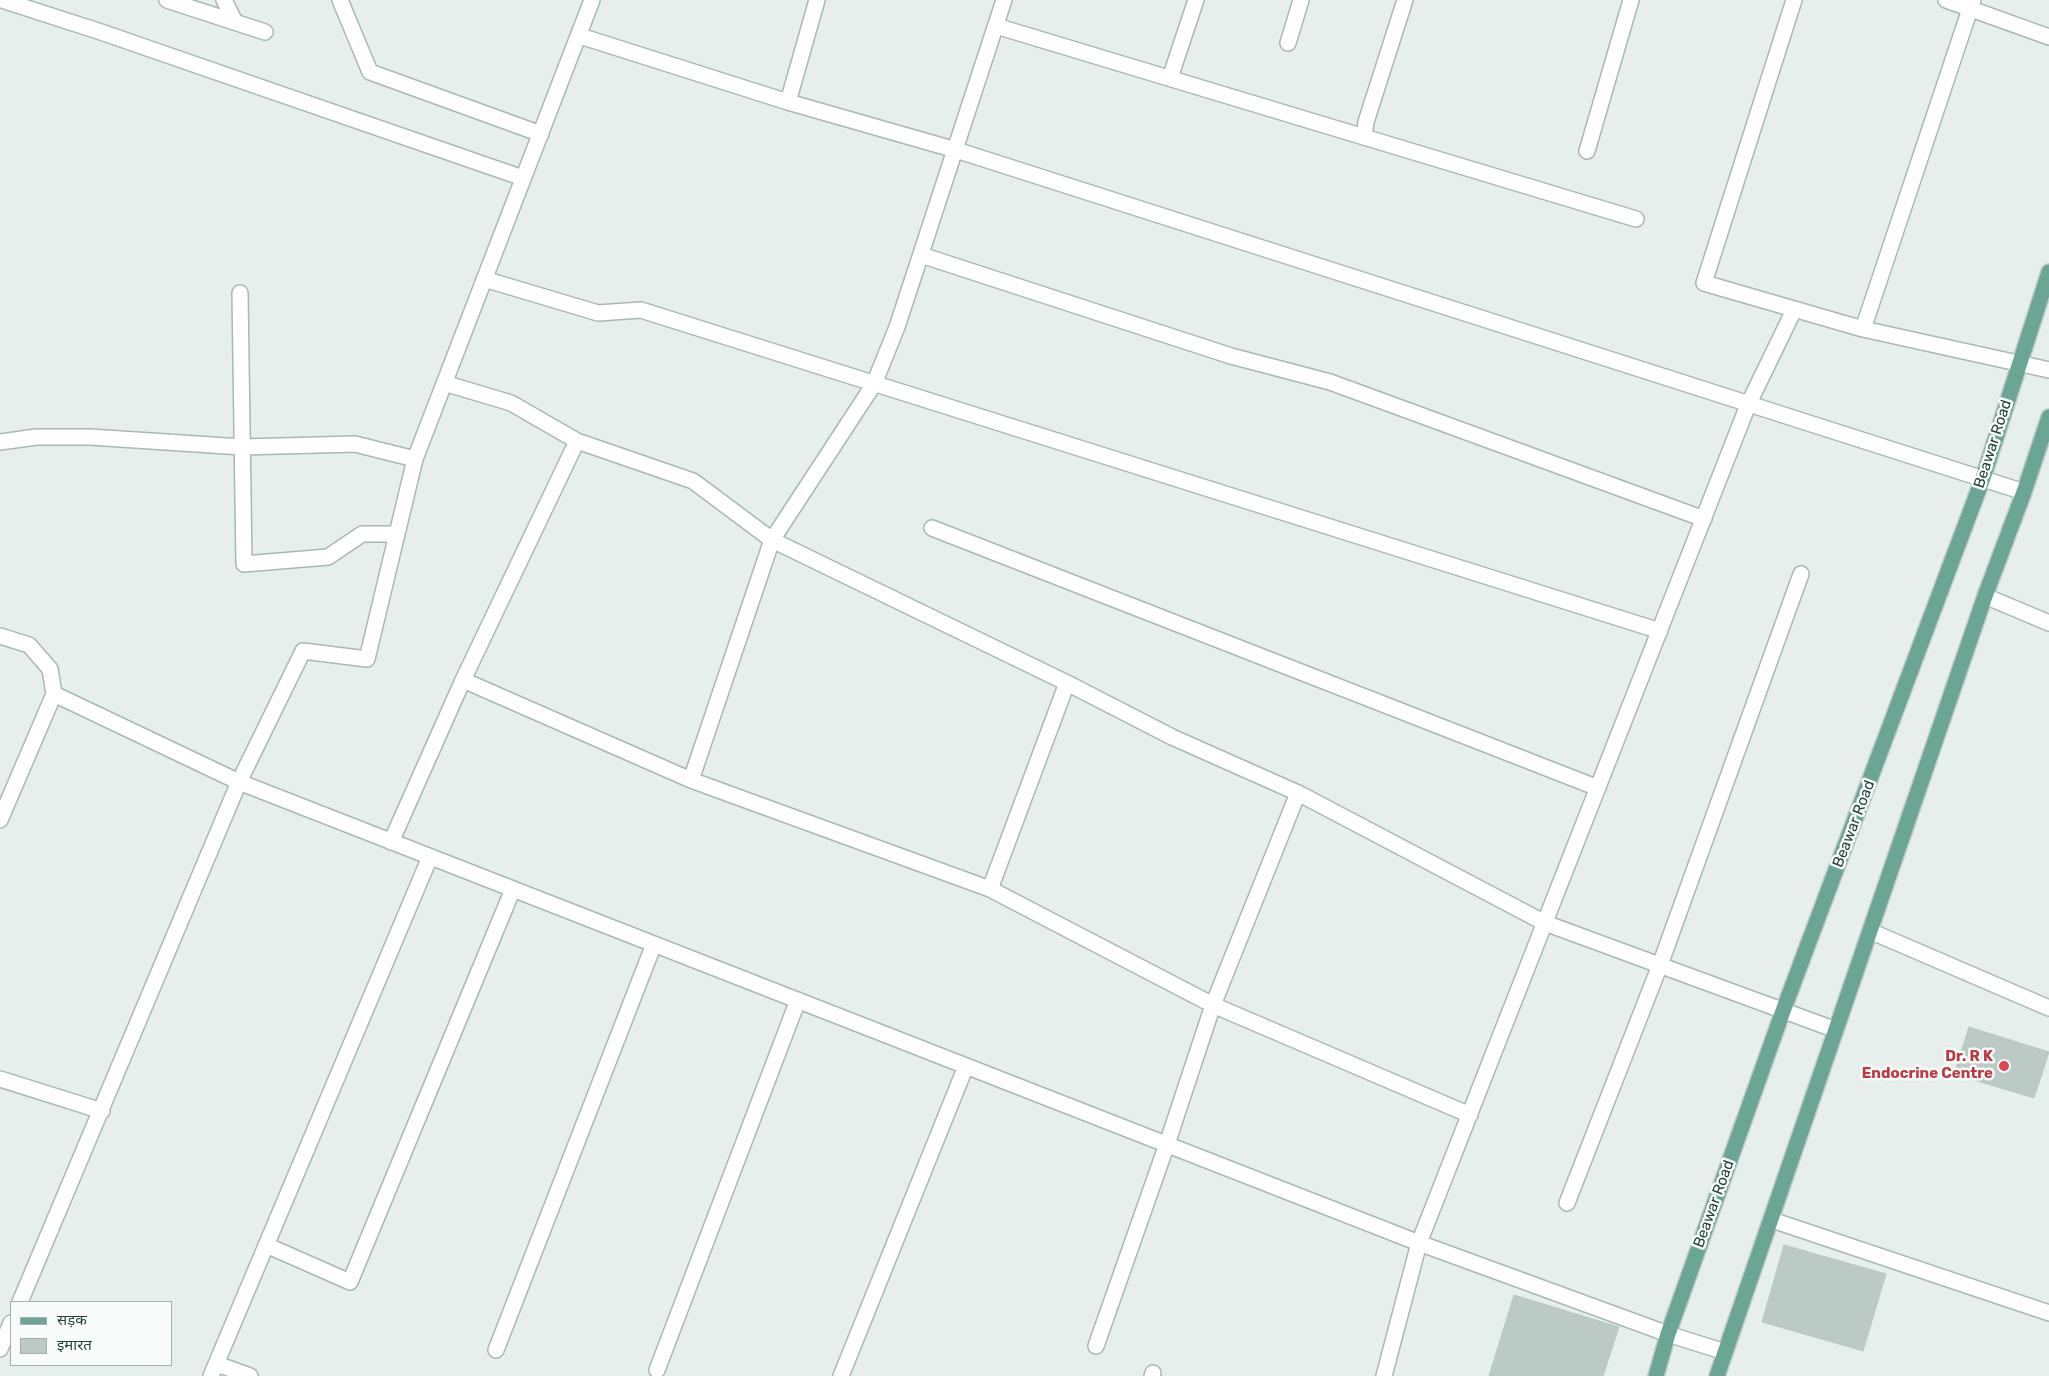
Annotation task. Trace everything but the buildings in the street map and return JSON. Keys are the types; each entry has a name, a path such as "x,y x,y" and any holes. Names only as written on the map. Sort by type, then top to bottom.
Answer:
{"main road":[{"name":"Beawar Road","path":"1656,1376 1668,1334 1783,1011 1982,478 2049,272"},
{"path":"1717,1376 1985,596 2024,492 2049,417"}],"street":[{"path":"2,0 110,35 523,178"},
{"path":"167,0 265,32"},
{"path":"224,0 235,22"},
{"path":"340,0 370,72 541,134"},
{"path":"20,1301 102,1112 239,782 303,651 368,659 414,459 580,36 592,0"},
{"path":"788,102 817,0"},
{"path":"692,780 772,540 874,384 897,327 1004,0"},
{"path":"1170,78 1196,0"},
{"path":"1288,44 1300,0"},
{"path":"1364,137 1366,122 1405,0"},
{"path":"1587,151 1631,0"},
{"path":"1794,0 1704,283 1863,329 2049,370"},
{"path":"1946,0 1972,4 2049,37"},
{"path":"1863,329 1972,4"},
{"path":"996,26 1636,219"},
{"path":"580,36 788,102 956,150 2024,492"},
{"path":"921,255 1231,356 1330,382 1704,519"},
{"path":"484,279 598,313 641,310 1660,631"},
{"path":"240,293 244,564 328,557 362,534 397,534"},
{"path":"1384,1376 1419,1243 1748,405 1794,310"},
{"path":"444,383 511,403 577,440 693,482 772,540 1067,683 1172,737 1298,793 1545,923 1836,1030"},
{"path":"0,442 36,437 90,437 242,447 355,444 414,459"},
{"path":"391,842 463,680 577,440"},
{"path":"932,528 1598,788"},
{"path":"1567,1203 1660,965 1801,574"},
{"path":"1985,596 2049,623"},
{"path":"0,636 29,645 50,670 54,694 0,820"},
{"path":"463,680 692,780 990,889 1213,1005 1470,1115"},
{"path":"990,889 1067,683"},
{"path":"54,694 239,782 391,842 1419,1243 1668,1334 1725,1352"},
{"path":"1096,1346 1167,1144 1213,1005 1298,793"},
{"path":"250,1376 214,1370 430,857"},
{"path":"266,1245 350,1282 513,889"},
{"path":"1870,931 2049,1008"},
{"path":"496,1350 654,944"},
{"path":"657,1370 798,1000"},
{"path":"841,1376 966,1066"},
{"path":"0,1079 102,1112"},
{"path":"1772,1220 2049,1313"},
{"path":"0,1349 10,1325"}],"place":[{"name":"Dr. R K Endocrine Centre","path":"2004,1066"}]}
